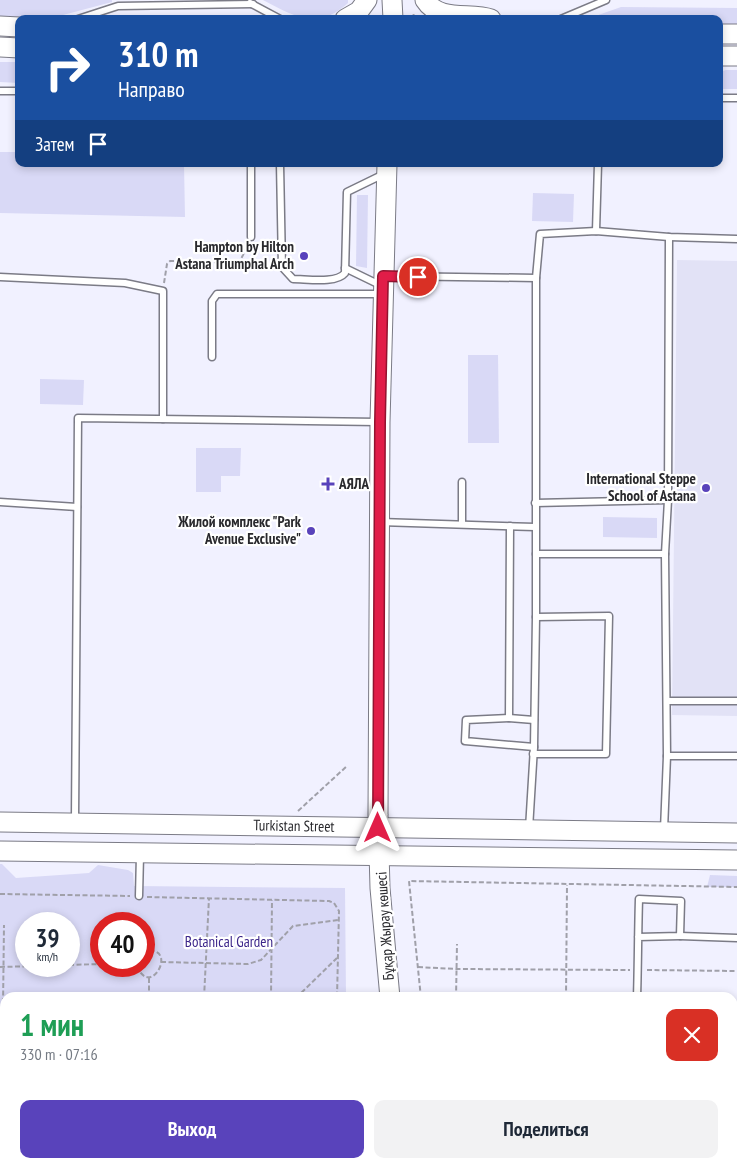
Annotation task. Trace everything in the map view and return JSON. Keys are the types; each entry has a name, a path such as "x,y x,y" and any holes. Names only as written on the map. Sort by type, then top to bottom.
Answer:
{"main road":[{"path":"352,15 359,11 367,0"},
{"path":"392,0 393,15"},
{"path":"419,7 428,5 446,14 464,15"},
{"path":"0,26 15,27"},
{"path":"723,34 737,34"},
{"path":"0,47 15,48"},
{"name":"Бұқар Жырау көшесі","path":"386,169 380,422 378,828 380,888 389,992"},
{"name":"Turkistan Street","path":"0,822 737,833"},
{"name":"Turkistan Street","path":"0,851 737,860"}],"lane":[{"path":"242,0 254,4 273,15"},
{"path":"570,15 606,0"},
{"path":"90,15 118,6 254,4"},
{"path":"0,91 15,91"},
{"path":"723,98 737,98"},
{"path":"251,237 252,167"},
{"path":"280,167 282,267 294,279 341,278 345,273 347,192 386,169"},
{"path":"596,231 598,167"},
{"path":"529,830 536,617 536,278 540,234 596,231 737,240"},
{"path":"664,832 668,701 665,554 668,500 669,237"},
{"path":"345,268 383,286"},
{"path":"0,277 125,283 163,291 163,419"},
{"path":"212,357 212,301 217,294 536,278"},
{"path":"75,824 78,418 380,422"},
{"path":"462,482 462,524"},
{"path":"535,503 668,500"},
{"path":"0,502 77,507"},
{"path":"379,522 535,527"},
{"path":"509,718 510,526"},
{"path":"536,554 665,554"},
{"path":"534,720 509,718 466,720 465,741 533,750 606,754 609,616 536,617"},
{"path":"668,701 737,701"},
{"path":"667,756 737,756"},
{"path":"138,896 140,853"},
{"path":"637,992 639,899 681,900 680,936"},
{"path":"638,937 737,938"}],"path":[{"path":"163,291 167,264 170,261 236,263 245,252 251,237"},
{"path":"297,812 347,766"},
{"path":"420,992 409,881 737,887"},
{"path":"566,992 567,884"},
{"path":"0,894 329,900 334,903 339,911 337,992"},
{"path":"204,992 209,898"},
{"path":"271,992 272,899"},
{"path":"161,962 248,964 261,960 293,926 338,920"},
{"path":"2,992 4,925"},
{"path":"456,944 456,992"},
{"path":"155,953 161,962 160,970 155,974"},
{"path":"302,992 338,958"},
{"path":"2,967 15,967"},
{"path":"418,967 737,972"},
{"path":"149,977 149,992"}],"shaded area":[{"name":"International Steppe School of Astana","path":"677,260 737,261 737,716 672,715"}],"green space":[{"path":"0,0 112,0 112,2 63,15 15,15 15,20 0,20"},
{"path":"263,0 348,0 348,3 330,15 294,15"},
{"path":"621,7 737,8 737,30 723,30 723,15 598,15"},
{"path":"0,62 15,62 15,83 0,82"},
{"path":"737,70 737,89 723,89 723,71"},
{"path":"0,152 15,152 15,167 184,167 185,217 0,213"},
{"path":"533,193 574,194 573,222 532,221"},
{"path":"357,195 368,195 367,268 356,266"},
{"path":"468,355 498,355 499,443 468,443"},
{"path":"40,379 84,380 83,405 40,404"},
{"path":"196,448 241,448 240,476 221,476 221,492 196,492"},
{"path":"603,517 657,518 657,538 603,537"},
{"name":"Botanical Garden","path":"0,864 16,878 89,873 98,865 128,870 133,873 134,886 345,888 346,992 0,992"},
{"path":"710,875 737,876 737,887 707,887"}],"place":[{"name":"Hampton by Hilton Astana Triumphal Arch","path":"304,256"},
{"name":"АЯЛА","path":"328,484"},
{"name":"International Steppe School of Astana","path":"706,488"},
{"name":"Жилой комплекс \"Park Avenue Exclusive\"","path":"311,531"}],"route":[{"path":"378,828 380,422 383,276 418,277"}]}
